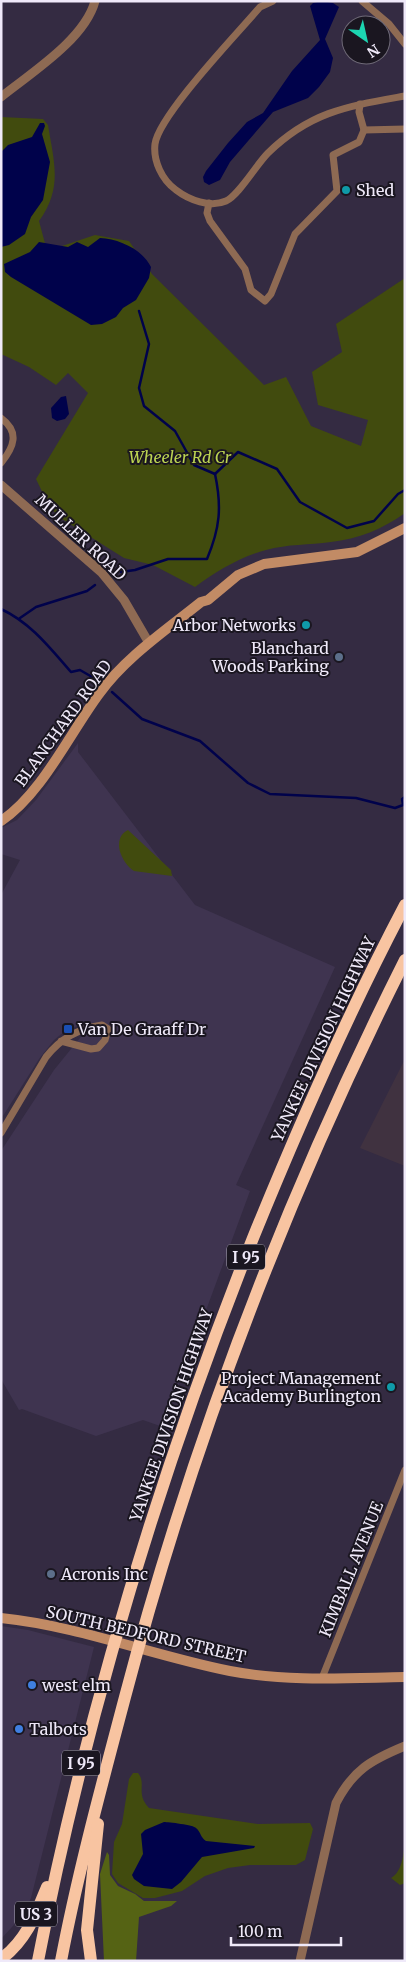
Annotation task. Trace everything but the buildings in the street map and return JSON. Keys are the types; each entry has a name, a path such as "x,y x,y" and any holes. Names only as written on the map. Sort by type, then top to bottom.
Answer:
{"highway":[{"name":"YANKEE DIVISION HIGHWAY","path":"38,1961 58,1862 107,1666 171,1460 231,1294 312,1098 350,1014 405,905"},
{"name":"I 95","path":"61,1961 74,1894 132,1671 203,1441 243,1331 337,1104 405,960"},
{"path":"91,1961 88,1939 88,1916 105,1774"},
{"name":"US 3","path":"1,1959 15,1947 30,1927 58,1862"}],"main road":[{"name":"BLANCHARD ROAD","path":"1,821 28,796 106,684 149,643 200,602 208,600 238,575 250,569 278,561 357,552 405,528"},
{"name":"SOUTH BEDFORD STREET","path":"1,1618 74,1631 232,1671 269,1676 322,1678 405,1677"}],"street":[{"path":"1,97 78,32 90,14 95,1"},
{"path":"273,1 260,6 172,112 159,132 156,154 162,176 180,193 198,201 209,203 226,200 234,195 268,154 301,127 331,112 360,104 405,96"},
{"path":"362,1 389,24 405,44"},
{"path":"209,203 207,213 210,221 245,268 251,290 265,301 271,294 295,234 337,191 333,155 360,142 364,130 359,112 360,104"},
{"path":"364,130 405,129"},
{"path":"1,418 13,430 15,438 10,452 1,463"},
{"name":"MULLER ROAD","path":"1,485 100,572 124,600 149,643"},
{"path":"1,1133 46,1057 61,1041 74,1032 85,1028 102,1025 108,1029 105,1040 98,1048 91,1049 61,1041"},
{"name":"KIMBALL AVENUE","path":"322,1678 405,1470"},
{"path":"300,1961 336,1803 348,1782 365,1764 405,1746"}],"shaded area":[{"path":"322,1 333,3 339,7 325,39 333,58 330,72 308,98 273,112 230,162 220,180 209,185 204,182 203,177 206,171 228,143 247,122 263,113 292,71 320,40 310,6 313,3"},
{"path":"40,123 44,123 45,126 42,134 50,162 43,200 31,217 25,234 9,245 1,247 1,152 8,145 32,137"},
{"path":"100,238 115,240 129,246 142,255 151,267 149,278 136,300 123,308 116,317 102,324 91,325 5,272 4,264 30,252 39,242 68,247 77,242 88,247"},
{"path":"66,396 69,414 65,419 57,421 52,418 51,408 61,397"},
{"path":"78,743 78,752 195,905 335,967 236,1185 250,1191 163,1427 143,1420 96,1436 22,1409 19,1410 1,1379 1,1151 54,1070 84,1033 102,1031 106,1023 85,1023 65,1031 54,1040 39,1059 1,1119 1,895 20,860 1,854 1,828 17,820 36,800"},
{"path":"405,1059 405,1166 360,1148"},
{"path":"1,1626 28,1630 94,1647 31,1898 23,1915 1,1939"},
{"path":"164,1822 194,1827 206,1841 255,1846 254,1848 202,1857 181,1882 172,1889 144,1886 134,1879 132,1875 143,1854 141,1834 145,1830"}],"green space":[{"name":"Wheeler Rd Cr","path":"1,117 43,119 48,125 54,163 54,186 47,209 39,221 47,251 95,235 129,241 152,274 264,385 286,377 311,426 361,446 368,420 318,405 312,372 342,352 336,324 405,278 405,513 388,524 360,536 331,542 282,547 247,556 212,575 195,587 153,565 124,558 62,519 50,508 36,479 88,393 68,373 56,385 29,367 1,354"},
{"path":"128,830 171,870 172,876 134,871 129,867 122,857 119,844 123,834"},
{"path":"133,1773 138,1773 142,1781 143,1798 149,1808 258,1824 310,1823 313,1829 305,1860 296,1865 250,1865 228,1868 205,1876 182,1891 155,1898 143,1898 118,1883 112,1874 114,1842 122,1824 129,1779"},
{"path":"405,1844 405,1883 400,1885 391,1878 400,1868"},
{"path":"107,1852 109,1855 110,1875 118,1886 135,1894 144,1901 177,1901 171,1906 139,1917 136,1961 104,1961 100,1874"}],"waterway":[{"path":"139,311 149,344 139,388 144,406 175,431 194,465 215,474"},
{"path":"215,474 238,452 277,469 300,502 347,528 374,521 398,494 405,490"},
{"path":"121,572 135,570 168,559 207,559 215,537 219,507 215,474"},
{"path":"20,618 36,607 87,591 95,585"},
{"path":"1,609 22,621 31,629 48,645 71,672 80,670 99,681"},
{"path":"112,692 142,719 200,741 248,783 270,794 356,798 395,808 403,805 402,799 405,797"}],"place":[{"name":"Shed","path":"346,190"},
{"name":"Arbor Networks","path":"306,625"},
{"name":"Blanchard Woods Parking","path":"339,657"},
{"name":"Van De Graaff Dr","path":"68,1029"},
{"name":"Project Management Academy Burlington","path":"391,1387"},
{"name":"Acronis Inc","path":"51,1574"},
{"name":"west elm","path":"32,1685"},
{"name":"Talbots","path":"19,1729"}]}
